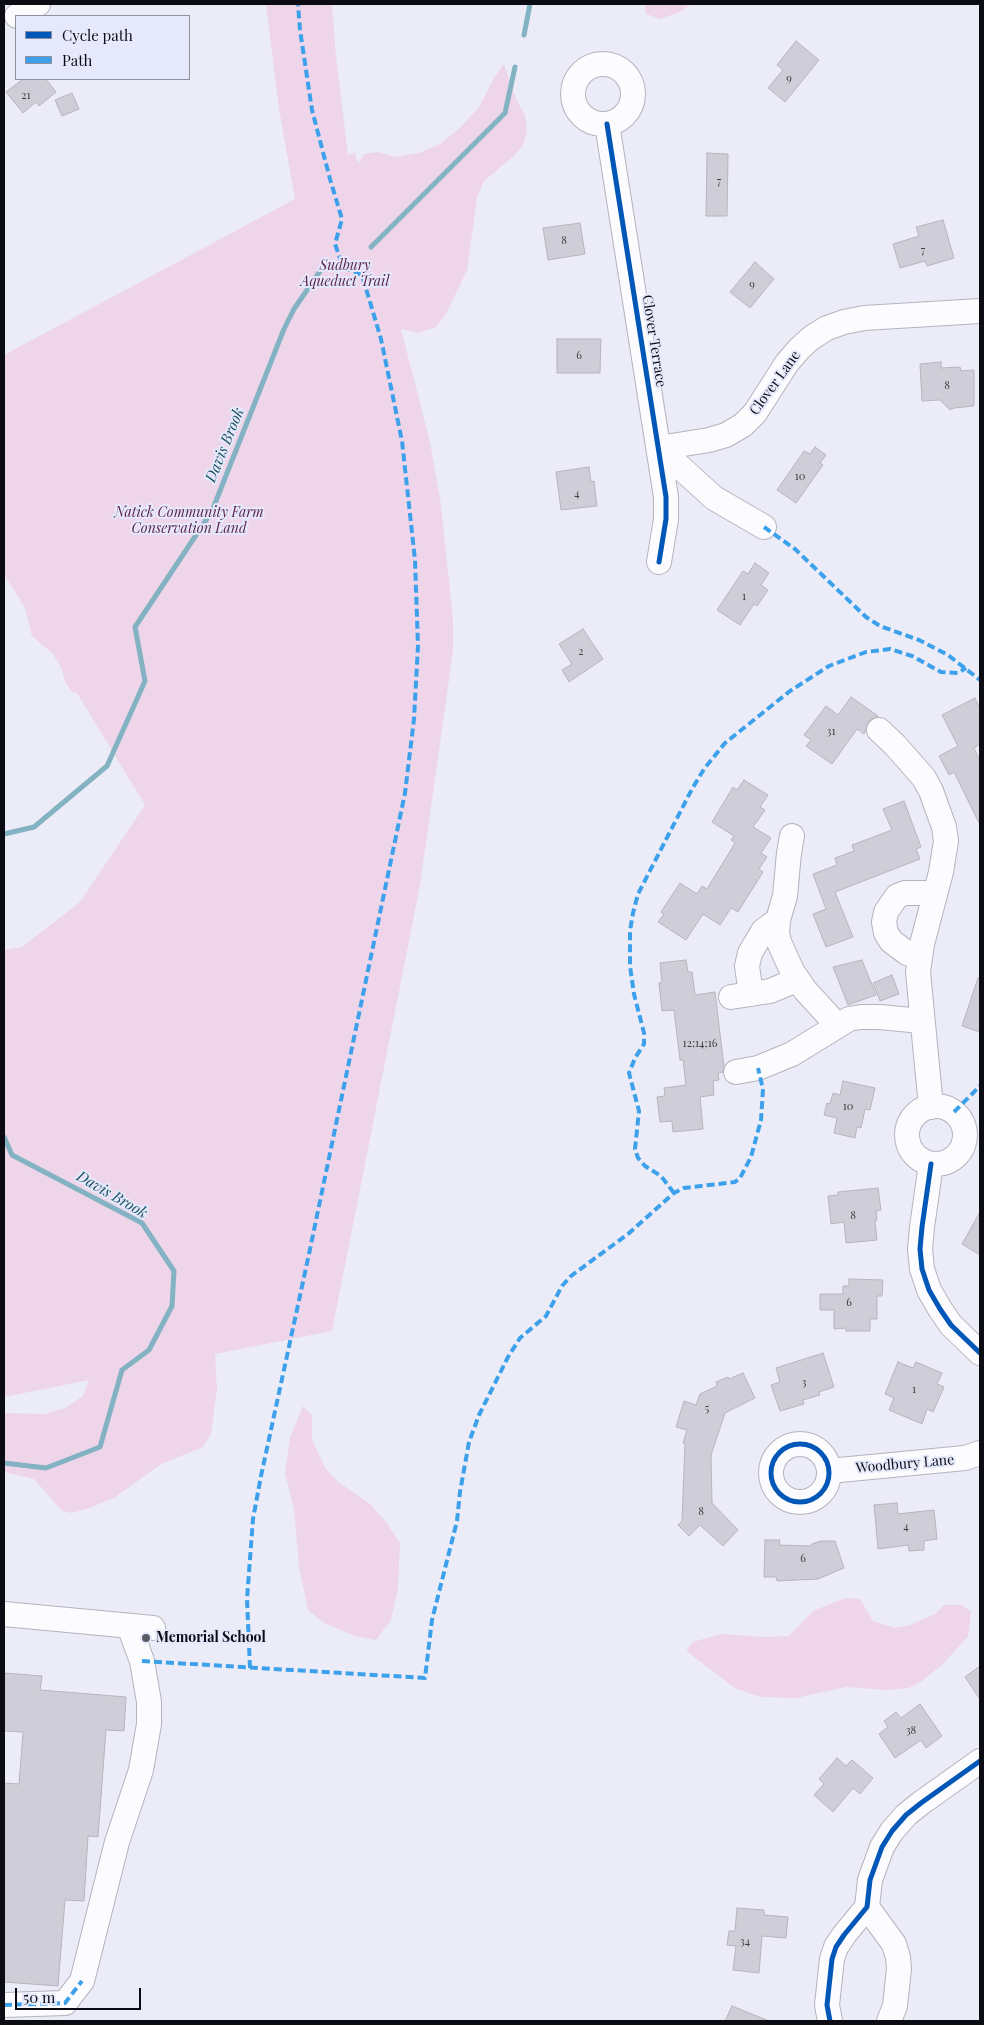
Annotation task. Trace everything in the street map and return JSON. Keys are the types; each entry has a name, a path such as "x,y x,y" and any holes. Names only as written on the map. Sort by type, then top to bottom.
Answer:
{"street":[{"path":"15,15 38,4"},
{"name":"Clover Terrace","path":"607,124 666,496 666,519 659,562"},
{"name":"Clover Lane","path":"659,448 709,440 743,425 755,413 787,363 799,349 811,338 827,328 864,318 980,311"},
{"path":"659,448 714,498 764,527"},
{"path":"879,730 887,736 924,778 931,790 940,814 946,841 945,857 919,957 918,972 921,1020 931,1107"},
{"path":"792,836 785,896 778,920 777,933 779,942 798,980 837,1025"},
{"path":"919,957 907,953 891,941 886,933 884,922 886,912 890,903 897,896 905,893 935,893"},
{"path":"778,920 763,931 750,952 741,996 770,991 798,980"},
{"path":"736,1072 758,1068 792,1054 848,1020 861,1017 921,1020"},
{"path":"931,1107 940,1107 954,1112 964,1128 965,1139 961,1150 954,1158 944,1163 931,1164 921,1160 914,1154 908,1141 908,1132 915,1116 931,1107"},
{"path":"931,1164 920,1249 922,1269 929,1290 951,1325 980,1353"},
{"name":"Woodbury Lane","path":"829,1471 956,1459 980,1454"},
{"path":"4,1614 153,1628"},
{"path":"4,2005 65,2003 82,1981 117,1842 141,1770 148,1731 149,1702 142,1661 129,1626"},
{"path":"830,2021 827,2005 832,1959 836,1947 867,1907 874,1864 882,1848 892,1831 921,1802 980,1761"},
{"path":"867,1907 894,1944 898,1957 899,1968 895,2006 889,2021"}],"green space":[{"name":"Natick Community Farm Conservation Land","path":"266,4 332,4 336,56 348,155 355,152 358,164 364,154 378,152 396,157 419,153 440,144 460,128 479,107 494,78 504,64 517,101 525,115 527,132 523,145 515,155 484,181 477,198 467,270 446,314 436,327 418,333 401,329 430,442 441,505 453,620 453,651 420,885 332,1331 215,1354 217,1390 211,1434 203,1447 161,1464 114,1498 72,1513 62,1511 34,1479 4,1472 4,1413 45,1414 65,1408 83,1396 89,1380 4,1397 4,950 22,947 80,902 145,805 77,693 72,692 65,682 62,669 53,654 32,636 25,608 4,574 4,355 295,199 279,109"},
{"path":"645,4 691,4 680,12 660,19 646,14"},
{"path":"303,1406 312,1415 312,1440 326,1469 337,1481 370,1504 386,1522 400,1543 398,1588 391,1620 376,1640 355,1636 324,1623 308,1610 299,1567 294,1509 285,1473 290,1438"},
{"path":"845,1598 860,1599 873,1621 895,1628 910,1625 935,1614 944,1605 962,1605 971,1612 968,1636 943,1664 922,1681 909,1688 887,1690 846,1687 796,1698 760,1697 735,1688 686,1651 693,1642 721,1634 764,1637 789,1636 813,1611"}],"building":[{"path":"796,41 819,60 785,102 768,88 783,70 777,65"},
{"path":"22,80 47,80 56,92 39,106 36,102 23,113 6,92"},
{"path":"72,93 79,109 62,116 55,100"},
{"path":"707,153 728,154 727,216 706,216"},
{"path":"943,220 954,258 927,266 925,261 900,268 893,244 919,236 916,227"},
{"path":"580,223 585,254 548,260 543,228"},
{"path":"755,262 774,279 750,308 730,292"},
{"path":"557,339 601,339 600,373 557,373"},
{"path":"941,362 941,368 960,367 961,371 974,370 974,406 950,410 940,400 922,401 920,364"},
{"path":"815,447 826,455 820,463 823,465 796,503 777,490 804,451 810,454"},
{"path":"589,467 591,482 594,481 597,506 561,510 556,472"},
{"path":"755,563 769,573 761,585 768,590 757,606 754,604 740,625 717,610 743,571 748,574"},
{"path":"583,629 603,659 569,682 562,670 572,664 559,644"},
{"path":"851,697 878,716 869,721 864,734 857,729 832,764 806,746 811,740 804,735 826,706 838,715"},
{"path":"975,698 980,709 980,744 974,748 980,761 980,825 954,772 949,775 939,756 958,746 942,715"},
{"path":"744,780 768,795 760,807 765,810 753,827 771,838 761,853 767,857 759,869 763,872 738,912 731,908 720,925 703,914 686,940 658,922 664,914 661,912 680,883 697,894 702,886 707,889 735,843 731,840 734,836 712,822 733,787 737,790"},
{"path":"904,801 921,847 916,849 920,859 835,892 853,937 826,947 813,914 826,909 813,874 837,865 835,858 854,851 852,845 892,830 883,809"},
{"path":"686,960 688,972 692,972 695,995 715,992 724,1067 723,1072 718,1073 719,1080 713,1081 714,1095 700,1097 703,1129 673,1132 672,1121 660,1122 657,1097 665,1096 664,1088 686,1085 683,1060 680,1060 674,1010 662,1011 659,983 662,982 660,963"},
{"path":"862,960 876,995 848,1005 833,967"},
{"path":"892,975 899,994 880,1001 873,983"},
{"path":"978,978 980,978 980,1032 962,1026"},
{"path":"843,1081 875,1088 870,1110 865,1109 861,1128 857,1127 855,1138 834,1133 837,1118 824,1115 827,1103 830,1104 833,1093 840,1095"},
{"path":"878,1188 881,1210 876,1211 877,1240 846,1243 844,1222 831,1224 828,1196 838,1195 838,1192"},
{"path":"980,1212 980,1255 962,1244"},
{"path":"849,1279 883,1280 882,1296 877,1296 877,1319 870,1319 870,1331 846,1331 846,1328 834,1329 834,1310 820,1310 820,1294 843,1294 843,1286 849,1286"},
{"path":"823,1353 834,1387 819,1392 820,1395 803,1400 804,1404 780,1411 771,1385 780,1382 776,1368"},
{"path":"898,1362 913,1368 916,1362 942,1373 937,1384 944,1387 933,1412 927,1409 922,1424 889,1410 894,1398 885,1394"},
{"path":"743,1373 755,1398 725,1413 711,1455 712,1503 738,1530 723,1546 700,1525 689,1536 678,1525 682,1521 685,1444 683,1443 687,1430 676,1427 684,1401 696,1405 700,1394 717,1386 716,1382"},
{"path":"897,1503 898,1514 934,1510 937,1539 924,1541 924,1550 909,1551 908,1545 878,1549 874,1505"},
{"path":"765,1540 780,1540 779,1545 810,1546 821,1541 835,1541 844,1568 818,1579 777,1581 776,1577 764,1577"},
{"path":"980,1666 980,1699 965,1677"},
{"path":"4,1673 42,1676 40,1690 126,1697 124,1731 106,1730 98,1837 88,1836 84,1901 65,1900 58,1986 4,1982 4,1783 19,1784 23,1732 4,1731"},
{"path":"920,1704 942,1736 926,1748 921,1740 895,1758 879,1734 888,1727 884,1721 896,1712 901,1718"},
{"path":"837,1758 846,1766 852,1760 873,1778 860,1794 853,1788 833,1812 814,1795 824,1784 819,1779"},
{"path":"737,1908 764,1910 764,1915 788,1917 786,1938 762,1936 759,1973 733,1970 736,1946 727,1945 729,1931 735,1931"},
{"path":"732,2006 769,2021 725,2021"}],"waterway":[{"name":"Davis Brook","path":"524,35 530,4"},
{"name":"Davis Brook","path":"371,247 505,113 515,67"},
{"name":"Davis Brook","path":"4,834 34,827 107,766 145,681 135,627 212,511 284,329 294,309 327,261"},
{"name":"Davis Brook","path":"4,1137 12,1155 142,1223 174,1271 172,1306 149,1350 122,1370 100,1447 46,1468 4,1463"}],"marked path":[{"path":"250,1668 247,1599 253,1519 405,793 414,719 418,646 415,560 402,441 381,339 362,275 343,267 335,244 342,219 312,110 298,4"},
{"path":"764,527 795,549 866,617 880,626 919,640 948,655 980,680"},
{"path":"674,1193 661,1176 645,1166 638,1158 635,1149 639,1111 629,1073 635,1058 644,1044 644,1033 634,994 630,966 630,931 638,894 692,789 704,769 725,743 790,691 829,666 866,652 890,649 912,656 941,672 958,673 966,668"},
{"path":"142,1661 425,1678 432,1620 457,1521 469,1442 479,1415 508,1357 520,1338 546,1316 562,1286 571,1276 628,1234 674,1193 684,1188 735,1182 740,1178 751,1157 761,1120 763,1089 758,1068"},
{"path":"954,1112 980,1086"},
{"path":"4,2005 65,2003 82,1981"}],"cycle path":[{"path":"607,124 666,497 666,519 659,562"},
{"path":"931,1164 920,1249 922,1269 929,1290 951,1325 980,1353"},
{"path":"800,1444 811,1446 824,1457 829,1473 827,1484 816,1497 800,1502 789,1500 776,1489 771,1473 773,1462 784,1449 800,1444"},
{"path":"830,2021 827,2005 832,1959 836,1947 844,1935 867,1907 870,1880 882,1847 892,1831 906,1815 980,1761"}],"place":[{"name":"Memorial School","path":"146,1638"}],"park label":[{"name":"Sudbury Aqueduct Trail","path":"345,274"}]}
